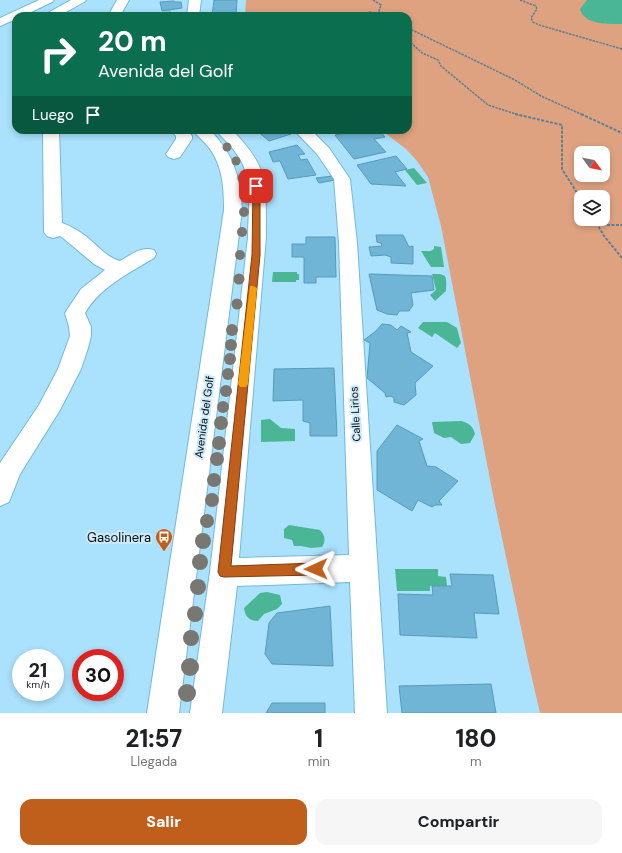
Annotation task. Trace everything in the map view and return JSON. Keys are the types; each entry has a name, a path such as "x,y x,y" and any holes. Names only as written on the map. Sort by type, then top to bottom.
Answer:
{"street":[{"path":"21,12 48,0"},
{"path":"60,12 80,0"},
{"path":"116,12 123,0"},
{"path":"194,12 195,0"},
{"path":"30,8 44,12"},
{"path":"0,22 12,16"},
{"path":"52,134 52,229 75,237 96,258 105,264 122,268"},
{"path":"174,154 184,139 182,134"},
{"name":"Avenida del Golf","path":"163,713 234,210 232,184 229,170 221,155 204,134"},
{"path":"206,713 224,572 257,237 256,186 253,167 241,149 228,134"},
{"name":"Calle Lirios","path":"306,134 323,151 342,179 348,243 371,713"},
{"path":"0,494 5,477 16,456 36,429 60,391 72,365 79,344 80,328 75,313 81,301 96,286 122,268 147,254"},
{"path":"224,572 363,568"}],"path":[{"path":"373,0 381,5 382,8 379,12"},
{"path":"520,0 536,6 537,9 530,18 533,22 539,25 622,49"},
{"path":"412,30 515,80 541,96 622,133"},
{"path":"412,44 422,53 438,60 441,66 488,105 515,114 562,125 562,169 575,190"},
{"path":"610,225 622,225"},
{"path":"599,226 604,236 622,258"}],"shaded area":[{"path":"246,0 622,0 622,713 540,713 494,500 441,226 428,177 417,161 406,149 386,134 412,134 412,12 245,12"},
{"path":"587,0 622,0 622,24 591,21 586,18 580,9"},
{"path":"414,168 427,183 417,185 405,170"},
{"path":"434,246 441,247 444,267 431,267 421,251 431,251 434,249"},
{"path":"273,272 297,272 297,274 299,274 299,280 296,280 296,282 272,282"},
{"path":"432,274 440,274 445,276 446,280 446,291 435,301 430,295 436,290"},
{"path":"423,322 447,322 457,328 461,343 457,348 435,333 432,337 418,328"},
{"path":"270,419 281,428 295,429 295,441 261,442 261,420"},
{"path":"461,421 470,425 474,431 475,434 470,443 461,444 451,437 444,438 434,433 432,422"},
{"path":"289,525 320,530 324,538 322,547 311,548 294,546 292,540 284,538 284,529"},
{"path":"395,569 438,569 438,576 446,577 447,586 430,586 430,591 397,591"},
{"path":"267,592 280,595 282,604 277,609 264,614 258,621 250,619 246,616 244,608 260,593"}],"building":[{"path":"214,0 237,0 236,12 212,12"},
{"path":"160,2 181,2 182,8 162,11"},
{"path":"261,134 291,134 269,141"},
{"path":"382,134 385,137 374,139 386,152 354,159 335,135"},
{"path":"297,145 305,154 298,155 301,160 307,159 316,175 288,179 280,161 273,162 269,152"},
{"path":"396,156 407,169 395,172 406,186 371,184 357,165"},
{"path":"333,176 335,180 319,183 316,178"},
{"path":"376,235 403,235 409,247 413,246 413,264 391,263 391,257 385,255 371,256 369,247 382,246 381,243 377,242"},
{"path":"306,237 335,237 336,277 316,277 316,283 304,283 304,257 292,257 292,244 306,244"},
{"path":"369,274 432,276 434,290 411,293 413,305 409,311 399,311 397,315 387,314 377,310"},
{"path":"382,324 391,325 397,330 401,326 411,332 407,333 411,352 433,366 415,383 416,395 404,405 394,402 394,398 391,396 386,397 385,393 367,378 370,343 364,340 376,331"},
{"path":"334,368 337,436 310,436 310,423 303,421 303,400 273,401 274,369"},
{"path":"397,425 423,439 419,441 427,466 436,467 458,481 439,501 442,505 435,505 432,507 418,500 412,511 377,490 377,451"},
{"path":"450,574 493,575 499,614 474,613 477,638 400,635 398,594 433,595 432,586 452,586"},
{"path":"330,606 333,666 272,664 265,654 269,623 277,613"},
{"path":"491,684 496,713 402,713 399,686"},
{"path":"272,703 325,703 325,713 266,713"}],"slow traffic":[{"path":"243,384 253,288"}],"place":[{"name":"Gasolinera","path":"164,552"}],"route":[{"path":"256,186 256,255 224,572 316,569"}]}
